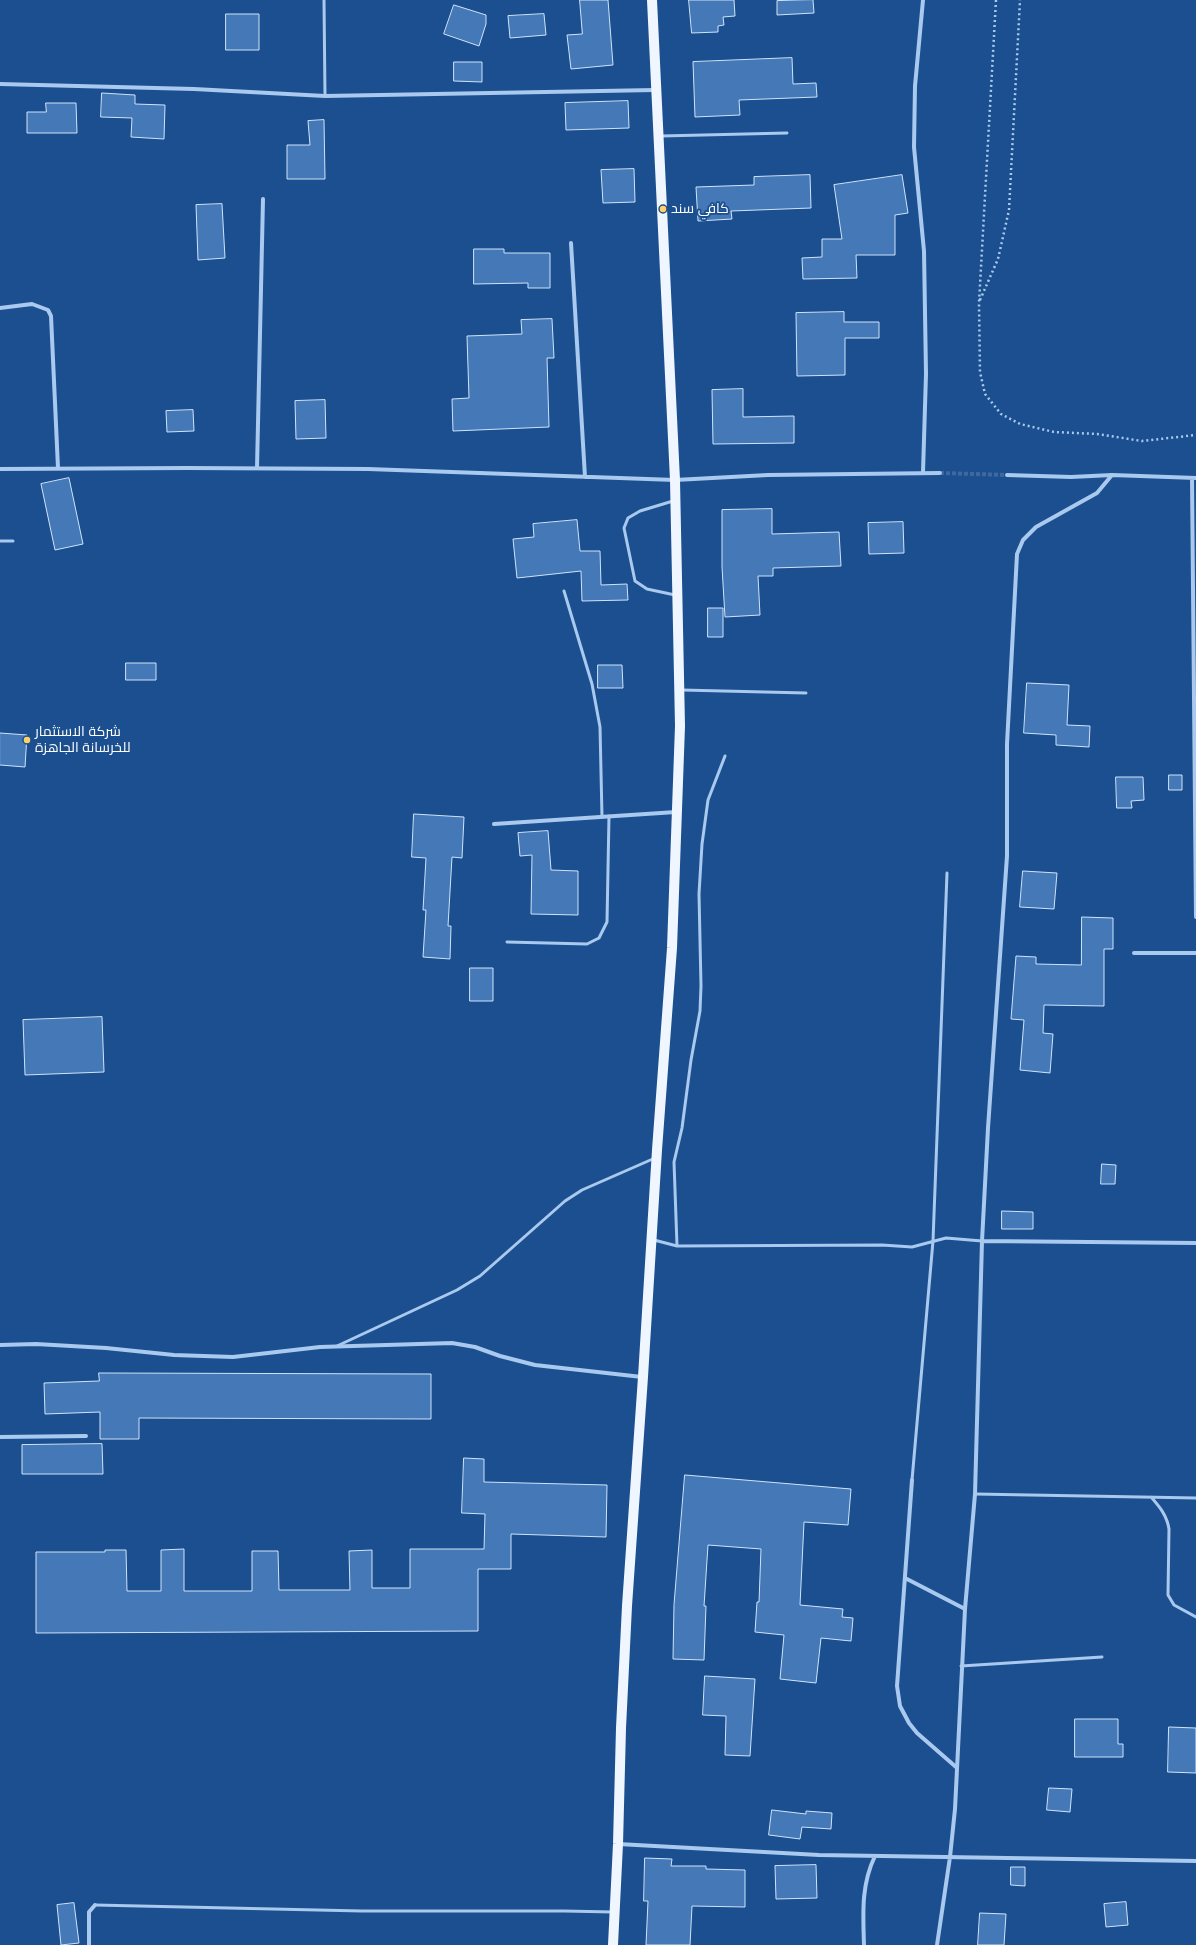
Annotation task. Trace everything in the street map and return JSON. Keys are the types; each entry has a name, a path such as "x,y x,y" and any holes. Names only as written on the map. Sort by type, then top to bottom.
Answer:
{"main road":[{"path":"613,1945 627,1606 652,1239 656,1157 672,948 677,845 676,812 680,726 676,596 675,480 652,0"}],"street":[{"path":"923,0 915,86 914,147 924,250 926,374 923,472"},
{"path":"0,84 194,89 325,96 657,90"},
{"path":"257,468 263,199"},
{"path":"571,243 585,477"},
{"path":"0,308 32,304 48,310 51,316 58,468"},
{"path":"0,469 368,469 675,480 768,474 940,473"},
{"path":"937,1945 950,1857 961,1666 975,1494 982,1241 988,1128 1008,856 1007,744 1017,554 1023,540 1036,527 1096,493 1112,474"},
{"path":"1007,475 1071,477 1112,474 1194,478 1196,917"},
{"path":"494,824 676,812"},
{"path":"1134,953 1196,953"},
{"path":"982,1241 1196,1243"},
{"path":"0,1345 36,1344 106,1348 174,1355 233,1357 335,1346 452,1343 475,1347 500,1356 535,1365 643,1377"},
{"path":"0,1437 86,1436"},
{"path":"912,1480 897,1686 900,1706 917,1733 956,1767"},
{"path":"905,1578 965,1609"},
{"path":"618,1844 682,1846 797,1855 1196,1861"},
{"path":"864,1945 865,1883 867,1872 875,1856"},
{"path":"89,1945 89,1912 95,1905"}],"lane":[{"path":"324,0 325,96"},
{"path":"659,136 787,133"},
{"path":"675,500 640,511 628,518 624,528 635,581 647,589 676,596"},
{"path":"0,542 14,541"},
{"path":"564,591 592,684 600,727 602,817"},
{"path":"679,690 806,693"},
{"path":"677,1246 674,1162 682,1128 700,999 701,911 699,894 702,844 708,800 725,756"},
{"path":"507,942 587,944 599,938 607,922 609,816"},
{"path":"912,1480 933,1241 947,873"},
{"path":"335,1346 457,1290 480,1276 565,1201 582,1190 656,1157"},
{"path":"652,1239 677,1246 882,1245 912,1247 946,1238 982,1241"},
{"path":"975,1494 1196,1498"},
{"path":"1151,1497 1168,1520 1168,1594 1174,1605 1196,1617"},
{"path":"961,1666 1102,1657"},
{"path":"95,1905 362,1910 614,1912"}],"path":[{"path":"996,0 979,303 980,372 985,394 1001,414 1020,424 1054,432 1097,434 1142,441 1196,435"},
{"path":"979,303 998,259 1009,210 1020,0"}],"building":[{"path":"580,0 608,0 613,65 571,69 567,35 582,34"},
{"path":"689,0 734,0 735,16 723,17 724,25 718,26 718,32 692,33"},
{"path":"813,0 814,13 777,15 777,1"},
{"path":"454,5 486,15 486,24 479,46 444,34"},
{"path":"226,14 259,14 259,50 226,50"},
{"path":"544,14 546,35 510,38 508,16"},
{"path":"792,58 793,84 816,83 817,97 739,100 740,115 695,117 693,62"},
{"path":"454,62 482,62 482,82 454,81"},
{"path":"102,93 135,95 135,104 165,105 164,139 131,137 132,118 101,117"},
{"path":"628,101 629,128 566,130 565,103"},
{"path":"46,103 76,103 77,133 27,133 27,112 46,112"},
{"path":"324,120 325,179 287,179 287,145 310,145 308,121"},
{"path":"634,169 635,202 603,203 601,170"},
{"path":"810,175 811,208 731,211 732,219 698,221 696,187 754,185 754,177"},
{"path":"902,175 908,213 895,215 895,255 856,255 857,278 803,279 802,258 822,257 822,239 842,239 834,185"},
{"path":"222,204 225,258 198,260 196,205"},
{"path":"474,249 504,249 504,253 550,253 550,288 528,288 528,283 474,284"},
{"path":"844,312 844,322 879,322 879,338 845,338 845,375 797,376 796,313"},
{"path":"552,319 554,358 547,358 549,427 453,431 452,399 469,398 467,336 522,334 521,320"},
{"path":"743,389 743,417 794,416 794,443 713,444 712,390"},
{"path":"325,400 326,438 296,439 295,401"},
{"path":"193,410 194,431 167,432 166,411"},
{"path":"69,478 83,544 55,550 41,484"},
{"path":"772,509 772,534 839,532 841,566 773,568 773,576 758,576 760,615 725,617 722,567 722,510"},
{"path":"577,520 580,551 600,551 601,585 627,584 628,600 582,601 581,571 517,578 513,539 534,537 533,524"},
{"path":"903,522 904,553 869,554 868,523"},
{"path":"708,608 723,608 723,637 708,637"},
{"path":"126,663 156,663 156,680 126,680"},
{"path":"598,665 622,665 623,688 598,688"},
{"path":"1027,683 1069,685 1067,725 1090,726 1089,747 1056,745 1056,735 1024,733"},
{"path":"0,733 27,735 25,767 0,765"},
{"path":"1169,775 1182,775 1182,790 1169,790"},
{"path":"1116,777 1143,777 1144,800 1131,801 1132,808 1117,808"},
{"path":"414,814 464,817 462,858 452,857 448,926 451,926 450,959 423,957 426,910 423,910 426,858 412,857"},
{"path":"548,831 551,870 578,871 578,915 531,914 532,855 520,856 518,833"},
{"path":"1023,871 1057,873 1054,909 1020,907"},
{"path":"1082,917 1113,918 1113,949 1104,949 1104,1006 1044,1005 1043,1033 1053,1034 1050,1073 1020,1070 1024,1020 1011,1019 1016,956 1036,957 1036,964 1081,965"},
{"path":"470,968 493,968 493,1001 470,1001"},
{"path":"102,1017 104,1072 25,1075 23,1020"},
{"path":"1102,1164 1116,1165 1115,1184 1101,1184"},
{"path":"1002,1211 1033,1212 1033,1229 1002,1229"},
{"path":"99,1373 431,1374 431,1419 139,1418 139,1439 100,1439 100,1412 45,1414 44,1383 99,1381"},
{"path":"102,1444 103,1474 22,1474 22,1445"},
{"path":"464,1458 484,1459 484,1482 607,1485 606,1537 511,1534 511,1569 478,1569 478,1631 36,1633 36,1552 105,1552 105,1550 126,1550 127,1591 161,1591 161,1550 184,1549 184,1591 252,1591 252,1551 278,1551 279,1590 350,1590 349,1551 372,1550 372,1588 410,1588 410,1549 484,1549 485,1514 462,1513"},
{"path":"685,1475 851,1489 848,1525 804,1522 800,1605 843,1609 842,1617 853,1618 851,1641 821,1638 816,1683 780,1679 784,1635 755,1632 757,1602 759,1602 761,1549 708,1545 704,1606 706,1606 704,1660 673,1659 674,1605"},
{"path":"705,1676 755,1679 750,1756 725,1755 726,1716 703,1715"},
{"path":"1075,1719 1118,1719 1118,1744 1123,1744 1123,1757 1075,1757"},
{"path":"1169,1727 1196,1728 1196,1773 1168,1772"},
{"path":"1049,1788 1072,1789 1070,1812 1047,1810"},
{"path":"772,1810 806,1814 806,1811 832,1813 831,1829 802,1827 800,1839 769,1835"},
{"path":"645,1858 672,1859 671,1866 706,1866 706,1869 745,1870 745,1907 692,1906 690,1945 646,1945 648,1901 644,1901"},
{"path":"816,1865 817,1898 776,1899 775,1866"},
{"path":"1011,1867 1025,1867 1025,1886 1011,1885"},
{"path":"1126,1902 1128,1925 1106,1927 1104,1904"},
{"path":"74,1903 79,1943 61,1945 57,1905"},
{"path":"980,1913 1006,1914 1004,1945 978,1945"}],"tunnel":[{"path":"940,473 1007,475"}],"place":[{"name":"كافي سند","path":"663,209"},
{"name":"شركة الاستثمار للخرسانة الجاهزة","path":"27,740"}]}
